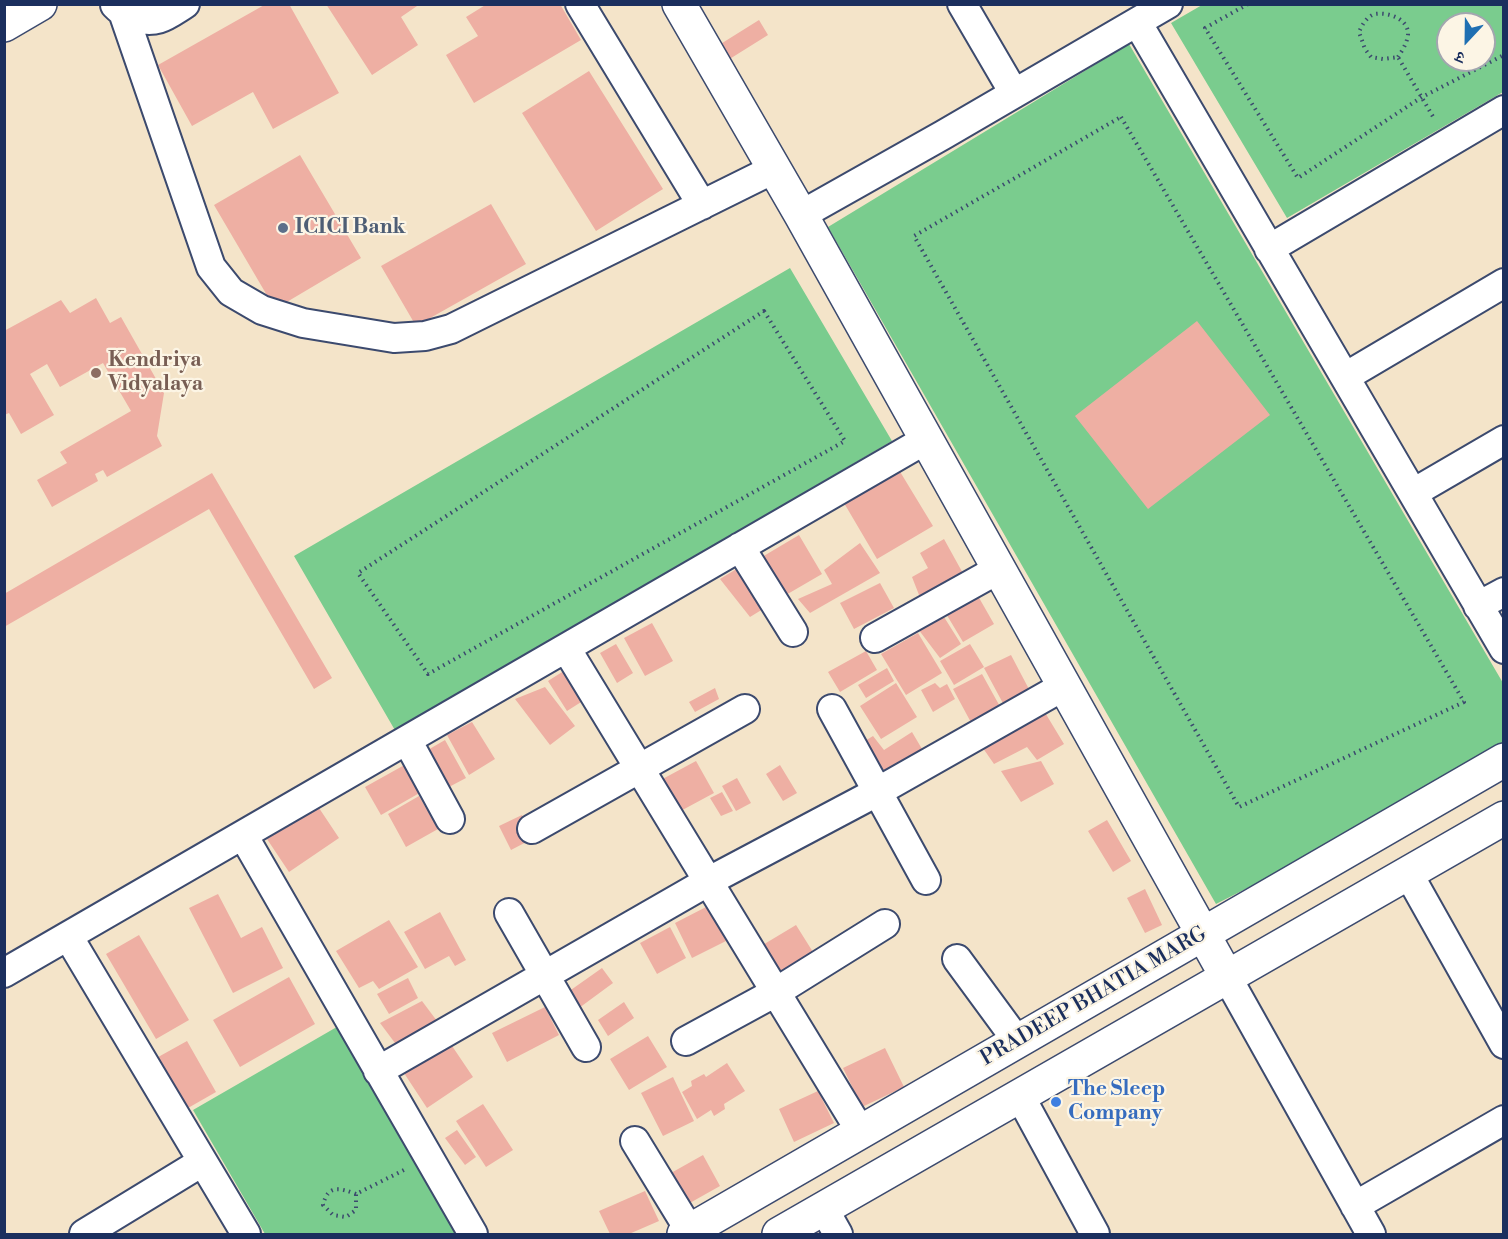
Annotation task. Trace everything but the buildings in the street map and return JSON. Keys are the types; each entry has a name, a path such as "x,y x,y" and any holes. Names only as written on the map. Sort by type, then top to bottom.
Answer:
{"street":[{"path":"4,25 40,4"},
{"path":"119,10 148,21 159,19 185,4"},
{"path":"580,4 702,205"},
{"path":"679,4 801,215 1371,1234"},
{"path":"962,4 1014,93"},
{"path":"801,215 1168,4"},
{"path":"119,10 211,267 231,292 262,310 303,322 394,338 425,336 451,329 774,169"},
{"path":"1137,22 1503,649"},
{"path":"1269,249 1503,110"},
{"path":"1345,377 1503,283"},
{"path":"4,973 927,439"},
{"path":"1413,493 1503,440"},
{"path":"740,548 793,632"},
{"path":"875,638 999,569"},
{"path":"1478,606 1503,591"},
{"path":"566,648 861,1132"},
{"path":"378,1071 709,881 877,792 1064,686"},
{"path":"532,829 745,709"},
{"path":"832,709 926,880"},
{"path":"407,740 450,819"},
{"name":"PRADEEP BHATIA MARG","path":"687,1233 1503,760"},
{"path":"779,1234 831,1222 1020,1096 1503,818"},
{"path":"243,835 472,1234"},
{"path":"1408,873 1503,1044"},
{"path":"509,913 586,1047"},
{"path":"686,1041 776,992 885,924"},
{"path":"68,936 246,1234"},
{"path":"957,959 1018,1041"},
{"path":"1020,1096 1095,1234"},
{"path":"1355,1206 1503,1120"},
{"path":"635,1141 687,1233"},
{"path":"84,1234 202,1162"}],"path":[{"path":"1248,4 1205,28 1298,178 1422,97 1503,56"},
{"path":"1375,14 1388,15 1399,18 1407,26 1408,35 1405,46 1398,57 1383,59 1371,57 1365,50 1359,32 1369,17 1375,14"},
{"path":"1398,57 1440,129"},
{"path":"1121,117 1464,702 1239,807 914,236 1121,117"},
{"path":"764,311 844,441 428,674 357,573 764,311"},
{"path":"356,1194 356,1209 346,1217 333,1215 323,1205 325,1197 331,1191 340,1188 356,1194 410,1167"}],"green space":[{"path":"1202,5 1503,5 1503,92 1287,218 1171,23"},
{"path":"1129,44 1503,683 1503,758 1216,904 828,227"},
{"path":"790,268 892,441 396,732 294,556"},
{"path":"342,1024 464,1234 265,1234 193,1110"}],"place":[{"name":"ICICI Bank","path":"283,228"},
{"name":"Kendriya Vidyalaya","path":"96,373"},
{"name":"The Sleep Company","path":"1056,1102"}]}
